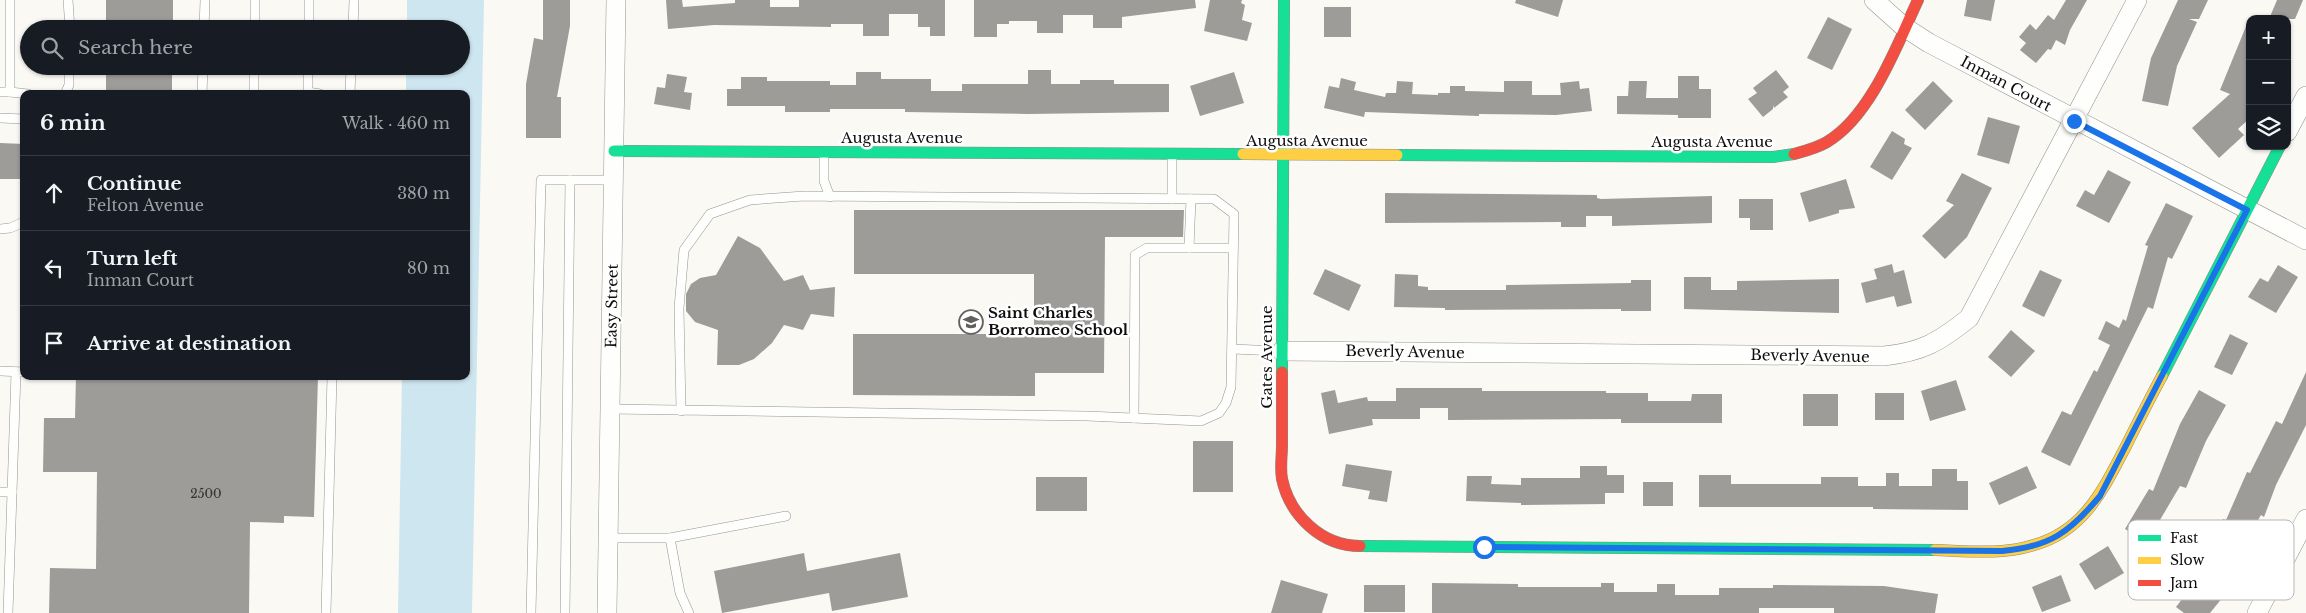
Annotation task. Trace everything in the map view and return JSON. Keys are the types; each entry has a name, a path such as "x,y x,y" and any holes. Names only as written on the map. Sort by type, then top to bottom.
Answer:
{"street":[{"name":"Easy Street","path":"607,613 616,0"},
{"name":"Gates Avenue","path":"1284,0 1282,478 1288,501 1301,520 1322,537 1348,546 2002,551 2024,549 2047,542 2078,522 2100,496 2278,150"},
{"name":"Inman Court","path":"1874,0 1904,27 1929,43 2074,121 2306,240"},
{"name":"Augusta Avenue","path":"614,151 1283,156 1773,157 1791,154 1829,142 1856,117 1867,100 1918,0"},
{"name":"Beverly Avenue","path":"1282,351 1884,356 1906,354 1940,341 1969,318 2137,0"},
{"path":"2291,124 2306,96"},
{"path":"2294,542 2306,519"},
{"path":"2257,613 2264,600"}],"lane":[{"path":"10,0 10,92"},
{"path":"68,0 69,20"},
{"path":"204,20 205,0"},
{"path":"255,0 255,20"},
{"path":"309,0 309,20"},
{"path":"353,20 354,0"},
{"path":"67,90 69,75"},
{"path":"202,90 203,75"},
{"path":"254,75 254,90"},
{"path":"308,75 308,90"},
{"path":"350,90 351,75"},
{"path":"0,92 20,93"},
{"path":"0,118 20,119"},
{"path":"824,153 824,180 830,197"},
{"path":"1172,155 1172,199"},
{"path":"531,613 541,180 614,180"},
{"path":"565,613 570,180"},
{"path":"610,409 681,411 1134,418 1201,421 1219,414 1226,403 1231,387 1234,214 1214,199 804,196 750,200 710,214 684,250 679,308 681,411"},
{"path":"1189,248 1191,199"},
{"path":"0,228 10,228 20,224"},
{"path":"1134,418 1135,255 1147,248 1233,248"},
{"path":"1232,349 1282,351"},
{"path":"0,372 20,372 10,513 8,613"},
{"path":"326,613 332,380"},
{"path":"0,492 12,492"},
{"path":"608,538 670,538 786,516"},
{"path":"670,538 680,593 688,613"}],"water":[{"path":"407,0 484,0 472,613 398,613 402,380 470,380 470,90 406,90 406,75 470,75 470,20 407,20"}],"building":[{"path":"106,0 173,0 173,20 106,20"},
{"path":"543,0 570,0 570,26 557,97 561,97 561,138 526,138 526,84 534,38 543,40"},
{"path":"666,0 682,0 683,7 735,3 735,0 770,0 770,7 799,7 799,0 945,0 945,36 930,36 930,27 918,27 918,14 889,14 889,36 863,36 863,24 831,24 831,27 714,25 668,29"},
{"path":"974,0 1195,0 1196,8 1122,17 1122,28 1093,28 1093,15 1063,15 1063,33 1037,33 1037,21 1009,21 1009,24 997,24 997,37 974,37"},
{"path":"1210,0 1242,0 1241,3 1245,5 1242,20 1252,23 1247,41 1204,31"},
{"path":"1516,0 1563,0 1558,17 1515,3"},
{"path":"1967,0 1995,0 1991,21 1964,16"},
{"path":"2066,0 2087,0 2070,30 2065,45 2056,40 2051,50 2048,49 2036,63 2020,50 2026,43 2019,37 2030,24 2036,30 2048,15 2054,20"},
{"path":"2178,0 2208,0 2199,19 2189,19 2197,22 2177,66 2168,106 2142,101 2151,58"},
{"path":"2277,0 2303,0 2295,19 2291,19 2291,15 2271,15"},
{"path":"1324,7 1351,7 1351,37 1324,37"},
{"path":"1828,17 1852,29 1832,70 1807,58"},
{"path":"2246,26 2246,122 2238,129 2244,135 2219,158 2192,128 2230,94 2220,90"},
{"path":"1028,70 1051,70 1051,84 1080,84 1080,80 1114,80 1114,84 1169,84 1169,112 1028,114 905,112 905,109 830,109 830,112 785,112 785,106 727,106 727,89 741,89 741,77 767,77 767,81 830,81 830,85 856,85 856,72 881,72 881,79 931,79 931,91 962,91 962,84 1028,84"},
{"path":"1776,70 1789,87 1783,92 1788,97 1774,108 1773,105 1773,109 1763,117 1748,99 1757,93 1753,88"},
{"path":"1234,72 1244,103 1200,116 1190,86"},
{"path":"667,74 687,77 684,92 692,93 690,110 654,104 657,87 665,88"},
{"path":"106,75 172,75 172,90 106,90"},
{"path":"1678,76 1699,76 1699,89 1711,89 1711,118 1678,118 1678,115 1617,114 1617,96 1628,96 1629,81 1647,81 1646,98 1678,98"},
{"path":"1341,78 1356,82 1354,90 1385,97 1386,93 1396,93 1397,81 1413,82 1412,94 1438,95 1438,93 1450,93 1450,86 1465,86 1465,91 1504,92 1504,81 1532,81 1532,95 1561,95 1560,83 1579,81 1580,89 1589,88 1592,111 1556,115 1479,114 1479,116 1365,112 1364,117 1324,108 1329,86 1339,88"},
{"path":"1933,81 1953,101 1925,130 1905,110"},
{"path":"1988,117 2020,126 2009,164 1977,155"},
{"path":"1892,131 1905,139 1904,144 1912,148 1892,180 1870,167"},
{"path":"0,143 20,144 20,179 0,179"},
{"path":"2108,170 2131,182 2109,223 2076,206 2085,190 2094,195"},
{"path":"1962,173 1992,188 1967,237 1945,259 1922,236 1954,205 1946,201"},
{"path":"1846,179 1855,208 1839,210 1839,213 1809,222 1800,193"},
{"path":"1385,193 1597,195 1597,198 1601,199 1712,196 1712,223 1612,226 1612,216 1586,216 1586,227 1561,227 1561,222 1385,223"},
{"path":"1739,199 1773,199 1773,230 1750,230 1750,218 1739,218"},
{"path":"2166,203 2193,216 2172,259 2168,257 2153,309 2148,307 2070,466 2041,452 2062,411 2071,415 2094,370 2097,372 2110,345 2098,339 2106,321 2119,328 2123,319 2126,321 2148,246 2145,245"},
{"path":"854,210 1184,210 1183,237 1105,237 1104,373 1035,373 1035,396 853,395 853,334 1034,334 1034,274 854,274"},
{"path":"738,236 760,248 784,281 803,275 810,290 835,287 834,317 811,314 803,330 784,325 772,343 754,359 739,365 717,365 718,330 695,322 686,311 686,294 691,284 700,278 716,275"},
{"path":"1892,264 1894,273 1904,270 1912,303 1897,307 1894,296 1866,303 1861,283 1877,279 1874,269"},
{"path":"2278,265 2298,277 2276,313 2248,297 2260,278 2268,282"},
{"path":"1325,269 1361,285 1349,311 1313,294"},
{"path":"2040,270 2062,280 2044,317 2022,306"},
{"path":"1395,274 1418,275 1418,286 1428,287 1428,290 1506,290 1506,285 1631,283 1631,280 1651,280 1651,311 1621,311 1621,309 1445,310 1445,308 1394,307"},
{"path":"1684,277 1711,277 1711,290 1737,290 1737,281 1839,279 1839,313 1684,309"},
{"path":"2011,330 2035,351 2011,377 1988,357"},
{"path":"2230,334 2248,343 2232,375 2214,367"},
{"path":"2306,372 2306,425 2276,485 2264,517 2261,515 2258,520 2226,520 2247,472 2250,473 2276,421 2282,424"},
{"path":"76,380 318,380 314,517 284,516 284,523 250,522 249,613 49,613 50,568 96,569 97,472 43,472 44,418 75,418"},
{"path":"1956,380 1966,410 1930,421 1921,391"},
{"path":"1396,388 1482,388 1482,391 1648,393 1648,401 1691,401 1692,394 1722,394 1722,423 1621,423 1621,419 1448,420 1448,408 1420,408 1420,419 1372,419 1373,425 1329,434 1321,393 1335,390 1338,403 1367,397 1368,401 1396,401"},
{"path":"2199,390 2226,405 2206,441 2186,488 2180,486 2160,520 2130,520 2149,489 2153,491 2180,424"},
{"path":"1875,393 1904,393 1904,420 1875,420"},
{"path":"1803,394 1838,394 1838,426 1803,426"},
{"path":"1193,441 1233,441 1233,492 1193,492"},
{"path":"1346,464 1392,471 1387,502 1368,499 1370,491 1342,486"},
{"path":"1580,466 1607,466 1607,475 1624,475 1624,493 1605,493 1605,504 1521,505 1521,503 1466,501 1467,476 1492,476 1491,484 1521,485 1521,478 1580,478"},
{"path":"2027,466 2037,488 1999,505 1989,483"},
{"path":"1932,469 1957,469 1957,481 1968,481 1968,510 1873,509 1873,507 1699,507 1699,475 1731,475 1731,484 1821,484 1821,477 1858,477 1858,486 1886,486 1886,473 1899,473 1899,486 1932,486"},
{"path":"1036,477 1087,477 1087,511 1036,511"},
{"path":"1643,482 1673,482 1673,506 1643,506"},
{"path":"2108,546 2124,573 2095,590 2079,564"},
{"path":"804,553 807,571 900,553 908,597 832,611 829,593 722,613 714,571"},
{"path":"2061,575 2071,601 2042,612 2032,587"},
{"path":"1281,580 1328,594 1322,613 1271,613"},
{"path":"1432,583 1518,584 1518,587 1601,587 1601,583 1614,583 1614,592 1657,592 1657,584 1675,584 1675,595 1719,595 1719,588 1773,588 1773,585 1884,586 1938,594 1935,613 1834,613 1834,608 1759,608 1759,613 1432,613"},
{"path":"1364,585 1405,585 1405,612 1364,612"},
{"path":"2181,600 2221,600 2210,613 2184,613 2176,607"}],"traffic: fast":[{"path":"1282,372 1284,0"},
{"path":"2162,376 2278,150"},
{"path":"614,151 1243,154"},
{"path":"1397,155 1773,157 1794,154"},
{"path":"1360,546 1935,550"}],"traffic: slow":[{"path":"1243,154 1397,155"},
{"path":"1935,550 1985,552 2010,550 2051,539 2066,530 2090,507 2109,479 2162,376"}],"traffic: jam":[{"path":"1794,154 1815,148 1827,142 1843,130 1857,115 1870,98 1892,58 1918,0"},
{"path":"1282,372 1281,471 1286,493 1300,516 1321,535 1346,545 1360,546"}],"place":[{"name":"Saint Charles Borromeo School","path":"971,322"}],"route":[{"path":"1484,547 2002,551 2024,549 2047,542 2078,522 2100,496 2247,210 2074,121"}]}
